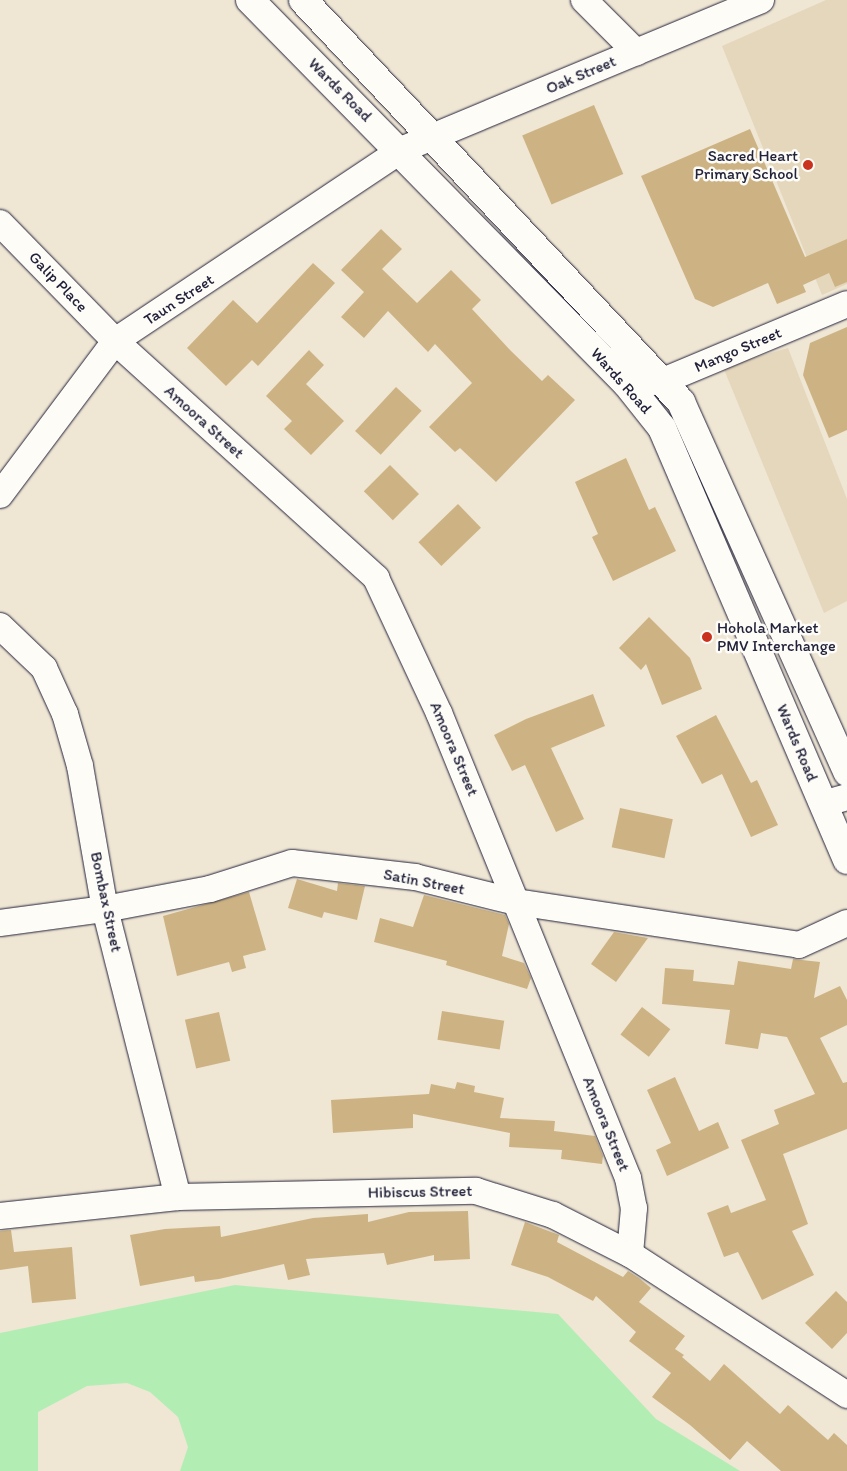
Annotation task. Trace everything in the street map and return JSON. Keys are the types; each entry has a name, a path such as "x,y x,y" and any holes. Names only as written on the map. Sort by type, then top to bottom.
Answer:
{"main road":[{"name":"Wards Road","path":"250,0 401,150 627,384 662,428 835,800 847,860"},
{"name":"Wards Road","path":"303,0 681,402 694,427 847,772"}],"street":[{"path":"584,0 636,52"},
{"name":"Oak Street","path":"401,150 434,138 760,0"},
{"name":"Taun Street","path":"0,495 115,341 401,150"},
{"name":"Galip Place","path":"0,223 115,341"},
{"name":"Mango Street","path":"627,384 663,381 847,304"},
{"name":"Amoora Street","path":"115,341 376,578 428,688 628,1178 634,1208 630,1254"},
{"name":"Bombax Street","path":"0,626 44,668 65,714 80,766 105,909 178,1197"},
{"name":"Satin Street","path":"0,923 105,909 210,889 292,863 415,877 516,902 799,944 847,923"},
{"name":"Hibiscus Street","path":"0,1216 178,1197 476,1191 552,1215 630,1254 847,1395"}],"shaded area":[{"name":"Sacred Heart Primary School","path":"826,0 847,0 847,284 822,295 722,46"},
{"path":"788,348 847,499 847,601 824,613 723,367"}],"green space":[{"path":"235,1285 558,1314 656,1419 740,1471 180,1471 188,1447 178,1417 150,1392 127,1383 87,1386 38,1412 38,1471 0,1471 0,1333"}],"building":[{"path":"594,105 623,174 552,205 522,135"},
{"path":"750,129 805,257 847,239 847,282 835,287 829,273 803,285 806,292 777,304 768,283 713,307 695,299 641,176"},
{"path":"381,229 402,249 382,269 417,303 451,270 481,300 472,309 511,351 542,381 548,375 575,400 496,482 460,448 455,452 429,427 472,383 435,344 428,352 388,311 364,338 341,317 364,292 341,270"},
{"path":"313,263 335,283 258,366 252,360 226,386 187,348 233,300 257,323"},
{"path":"847,327 847,430 829,438 803,375 810,343"},
{"path":"309,350 324,365 306,384 344,421 311,455 284,429 292,421 266,396"},
{"path":"396,387 422,411 381,455 355,431"},
{"path":"626,458 649,510 655,507 676,551 613,581 592,537 598,534 575,482"},
{"path":"390,465 419,494 393,520 364,491"},
{"path":"458,504 481,528 441,566 418,542"},
{"path":"649,617 690,658 702,689 662,705 646,664 641,670 619,648"},
{"path":"593,694 605,726 551,748 584,819 556,832 525,765 512,771 494,735 526,719"},
{"path":"716,715 751,783 757,780 778,825 751,837 722,774 702,784 676,736"},
{"path":"620,808 673,819 665,858 612,847"},
{"path":"297,879 337,891 338,883 365,886 357,920 324,912 322,918 288,908"},
{"path":"249,892 266,950 243,956 246,968 232,972 229,962 177,976 163,916"},
{"path":"424,895 505,915 509,924 502,956 524,963 531,978 527,989 446,965 447,961 374,942 380,918 413,927"},
{"path":"614,932 648,938 616,982 591,964"},
{"path":"793,959 820,962 814,998 840,986 847,1000 847,1025 820,1038 843,1083 847,1082 847,1129 783,1154 808,1224 792,1231 814,1275 762,1300 738,1252 724,1257 707,1213 728,1205 731,1213 766,1200 741,1140 779,1124 774,1110 815,1094 787,1037 761,1033 758,1049 725,1044 730,1010 662,1004 665,968 694,970 693,981 734,985 738,961 791,969"},
{"path":"642,1007 670,1029 649,1057 620,1035"},
{"path":"442,1011 504,1021 500,1049 437,1040"},
{"path":"219,1012 230,1061 196,1069 185,1020"},
{"path":"675,1077 699,1131 718,1122 729,1148 667,1176 656,1150 671,1143 647,1090"},
{"path":"457,1082 475,1086 474,1092 504,1098 500,1118 555,1121 554,1131 595,1136 603,1156 602,1164 561,1159 562,1150 509,1147 510,1133 413,1114 413,1128 333,1133 331,1100 429,1094 431,1084 455,1089"},
{"path":"468,1211 470,1259 434,1261 434,1255 387,1265 384,1253 306,1259 310,1275 288,1280 284,1264 219,1279 195,1282 194,1276 140,1286 130,1235 165,1229 220,1226 221,1237 313,1218 368,1214 368,1222 409,1212"},
{"path":"525,1222 559,1235 557,1242 623,1277 628,1271 639,1278 651,1288 639,1302 685,1336 675,1349 684,1355 682,1357 710,1381 724,1364 780,1414 788,1405 828,1440 834,1433 847,1445 847,1471 781,1471 747,1441 730,1460 690,1425 652,1397 671,1373 629,1341 636,1332 596,1296 593,1301 548,1277 511,1265"},
{"path":"11,1230 14,1252 72,1247 76,1299 32,1303 28,1266 0,1270 0,1231"},
{"path":"836,1291 847,1302 847,1333 832,1349 805,1323"}],"place":[{"name":"Sacred Heart Primary School","path":"808,165"},
{"name":"Hohola Market PMV Interchange","path":"707,637"}]}
